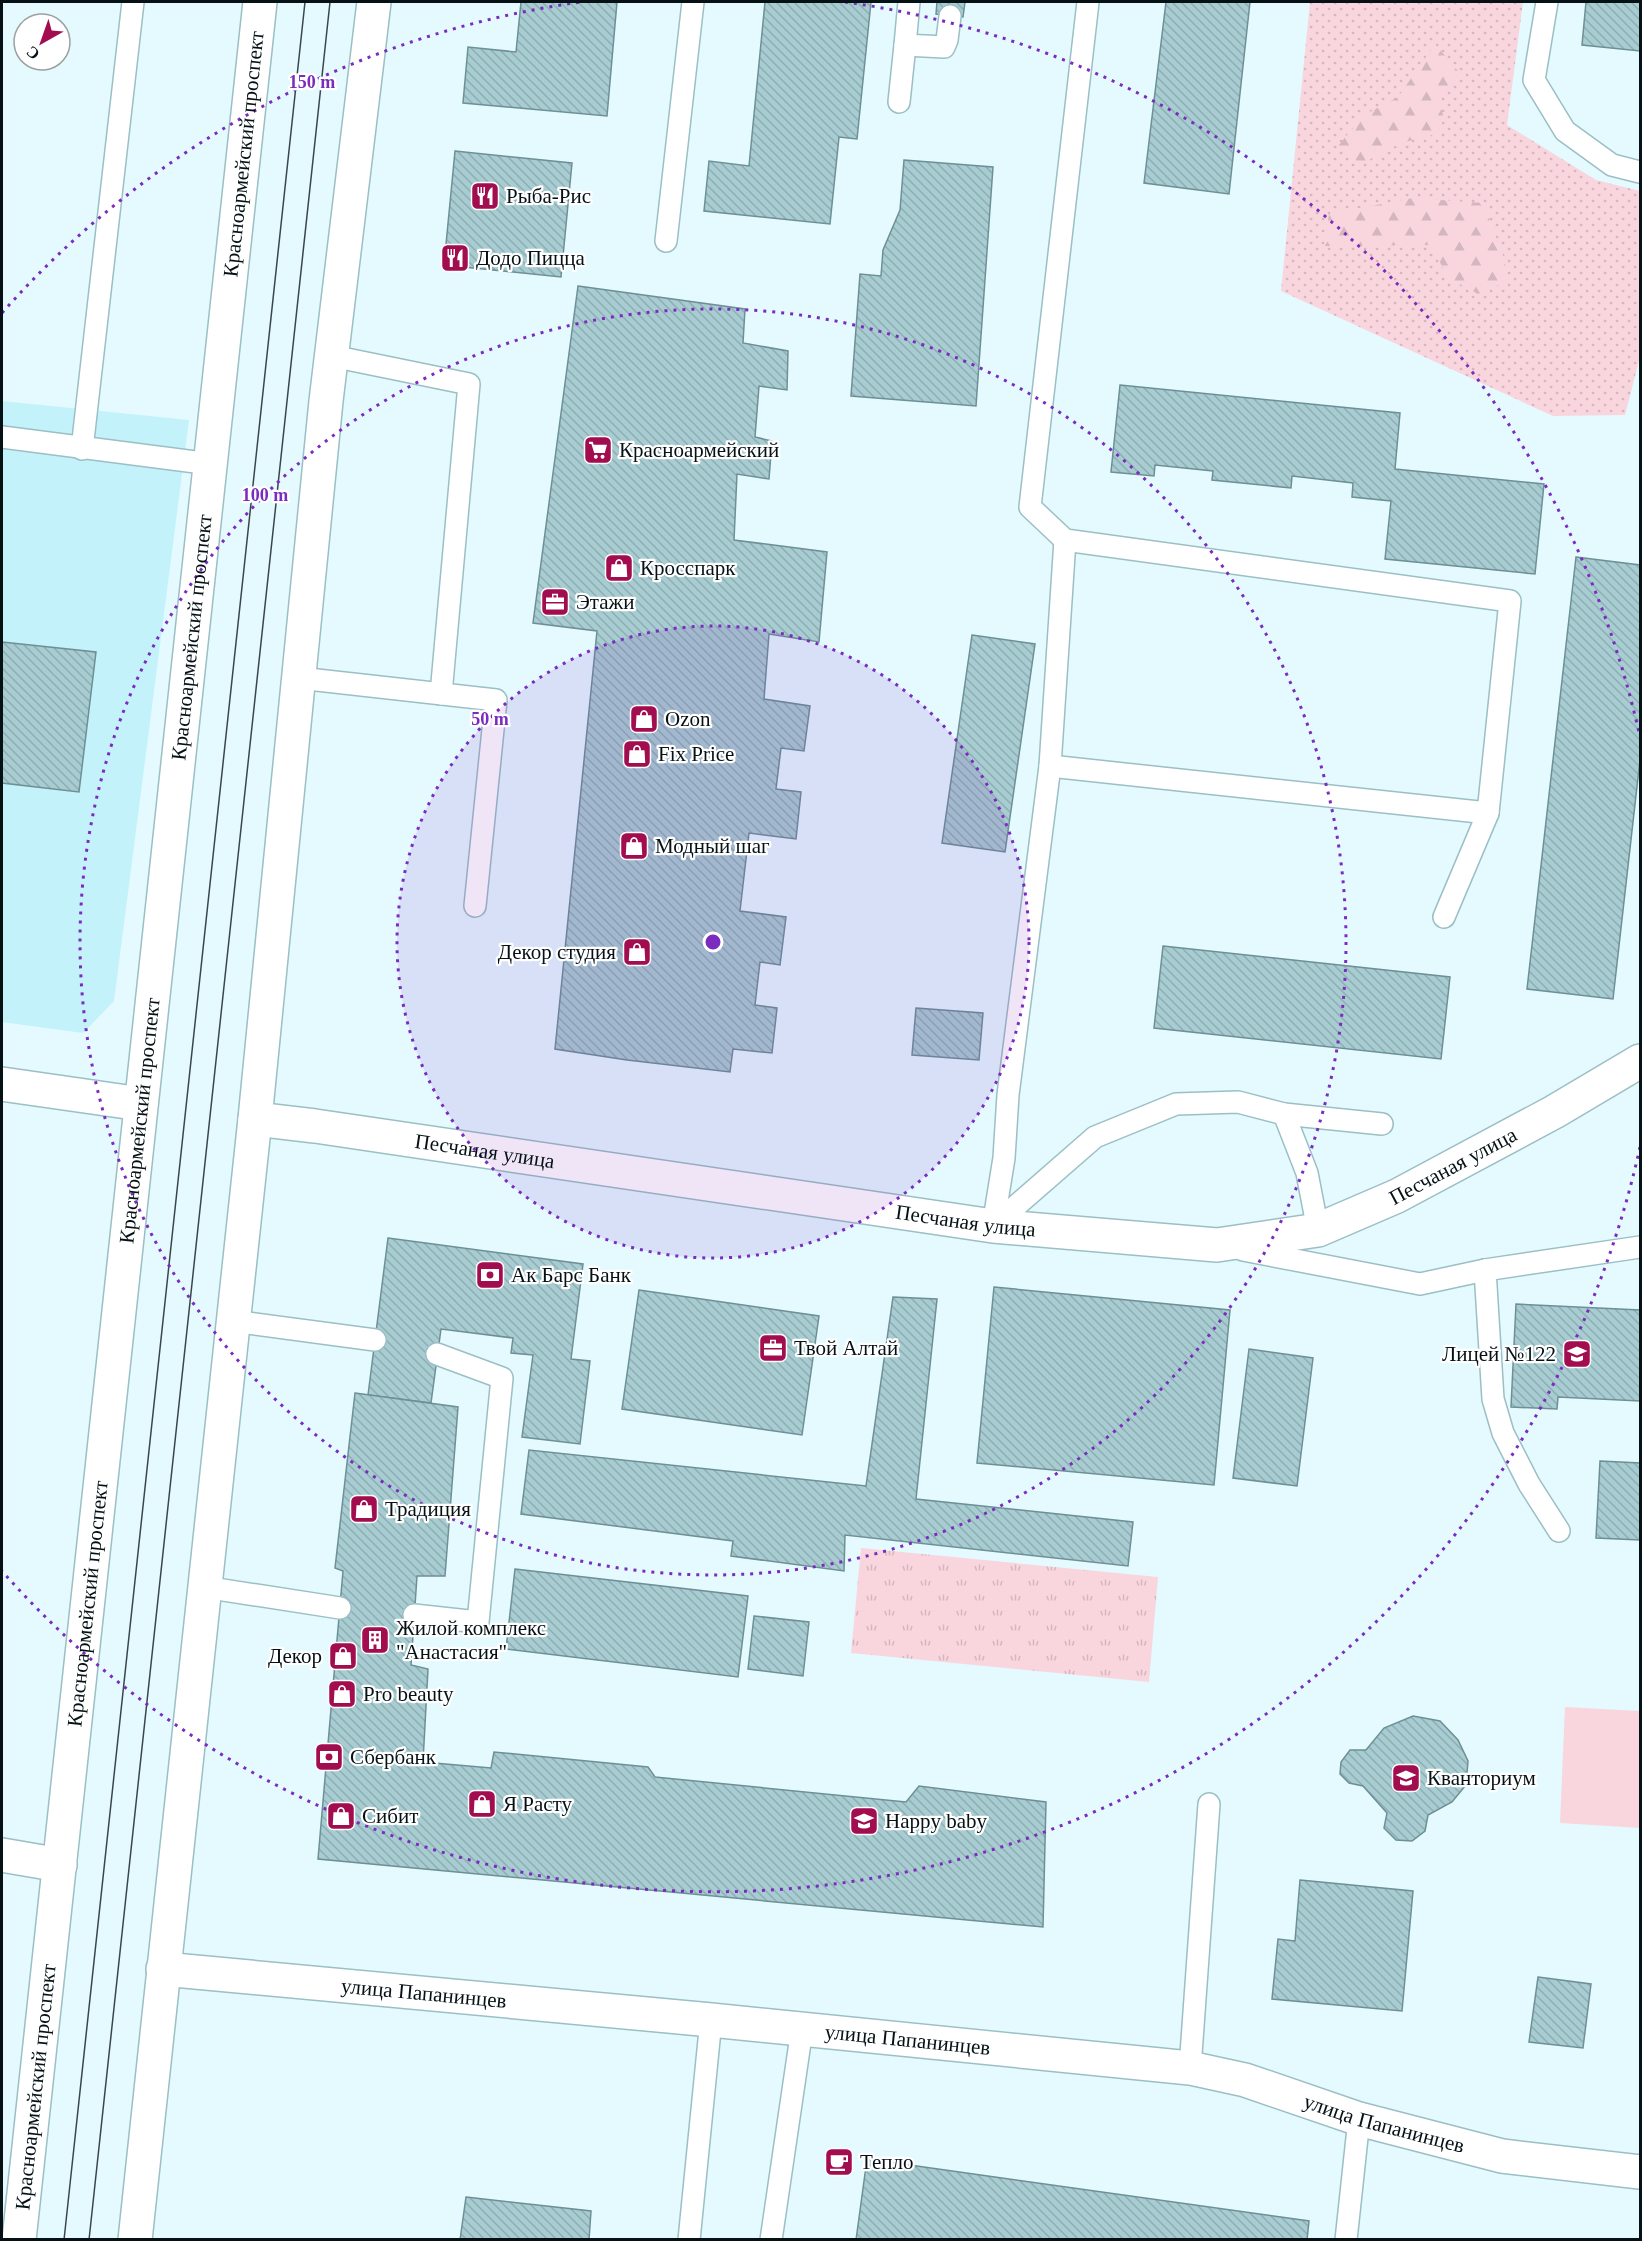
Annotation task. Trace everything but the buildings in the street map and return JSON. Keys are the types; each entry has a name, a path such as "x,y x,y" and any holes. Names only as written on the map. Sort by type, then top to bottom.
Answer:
{"main road":[{"name":"Красноармейский проспект","path":"19,2240 260,2"},
{"path":"135,2240 255,1119 332,356 374,2"},
{"name":"Песчаная улица","path":"255,1119 327,1127 993,1226 1217,1245 1318,1230 1397,1196 1554,1112 1641,1061"},
{"path":"2,1084 141,1104"},
{"path":"2,1855 60,1865"},
{"name":"улица Папанинцев","path":"163,1969 711,2020 1190,2068 1245,2080 1359,2119 1502,2156 1641,2172"}],"lane":[{"path":"82,449 133,2"},
{"path":"666,241 693,2"},
{"path":"899,102 909,2"},
{"path":"1088,2 1030,507 1065,540 1510,601 1488,813 1444,916"},
{"path":"1547,2 1534,80 1565,131 1612,165 1641,172"},
{"path":"905,45 944,47 950,16"},
{"path":"332,356 469,384 441,694"},
{"path":"2,436 82,449 211,464"},
{"path":"993,1226 1004,1158 1008,1095 1050,766 1065,540"},
{"path":"299,678 496,700 475,906"},
{"path":"1050,766 1488,813"},
{"path":"993,1226 1095,1137 1176,1104 1238,1102 1284,1114 1382,1124"},
{"path":"1284,1114 1307,1173 1318,1230"},
{"path":"1217,1245 1420,1284 1485,1270 1641,1247"},
{"path":"1485,1270 1493,1399 1503,1433 1524,1474 1560,1531"},
{"path":"233,1321 375,1340"},
{"path":"414,1615 478,1622 502,1378 437,1353"},
{"path":"204,1587 340,1608"},
{"path":"1190,2068 1209,1804"},
{"path":"688,2240 711,2020"},
{"path":"771,2240 802,2029"},
{"path":"1346,2240 1359,2119"}],"shaded area":[{"path":"2,401 189,420 114,1001 83,1033 2,1022"}],"green space":[{"path":"1310,2 1523,2 1507,125 1596,180 1640,191 1640,357 1625,415 1553,416 1281,291"},
{"path":"1435,44 1459,72 1439,100 1444,119 1436,134 1401,143 1361,164 1337,147 1364,115 1398,97"},
{"path":"1413,198 1483,203 1504,258 1508,281 1478,294 1447,277 1432,245 1324,246 1329,214"},
{"path":"861,1548 1158,1577 1149,1682 851,1653"},
{"path":"1565,1707 1640,1711 1640,1828 1560,1823"}],"tram line":[{"path":"64,2240 305,2"},
{"path":"89,2240 330,2"}],"place":[{"name":"Рыба-Рис","path":"485,196"},
{"name":"Додо Пицца","path":"455,258"},
{"name":"Красноармейский","path":"598,450"},
{"name":"Кросспарк","path":"619,568"},
{"name":"Этажи","path":"555,602"},
{"name":"Ozon","path":"644,719"},
{"name":"Fix Price","path":"637,754"},
{"name":"Модный шаг","path":"634,846"},
{"name":"Декор студия","path":"637,952"},
{"name":"Ак Барс Банк","path":"490,1275"},
{"name":"Твой Алтай","path":"773,1348"},
{"name":"Лицей №122","path":"1577,1354"},
{"name":"Традиция","path":"364,1509"},
{"name":"Жилой комплекс \"Анастасия\"","path":"375,1640"},
{"name":"Декор","path":"343,1656"},
{"name":"Pro beauty","path":"342,1694"},
{"name":"Сбербанк","path":"329,1757"},
{"name":"Кванториум","path":"1406,1778"},
{"name":"Я Расту","path":"482,1804"},
{"name":"Сибит","path":"341,1816"},
{"name":"Happy baby","path":"864,1821"},
{"name":"Тепло","path":"839,2162"}]}
